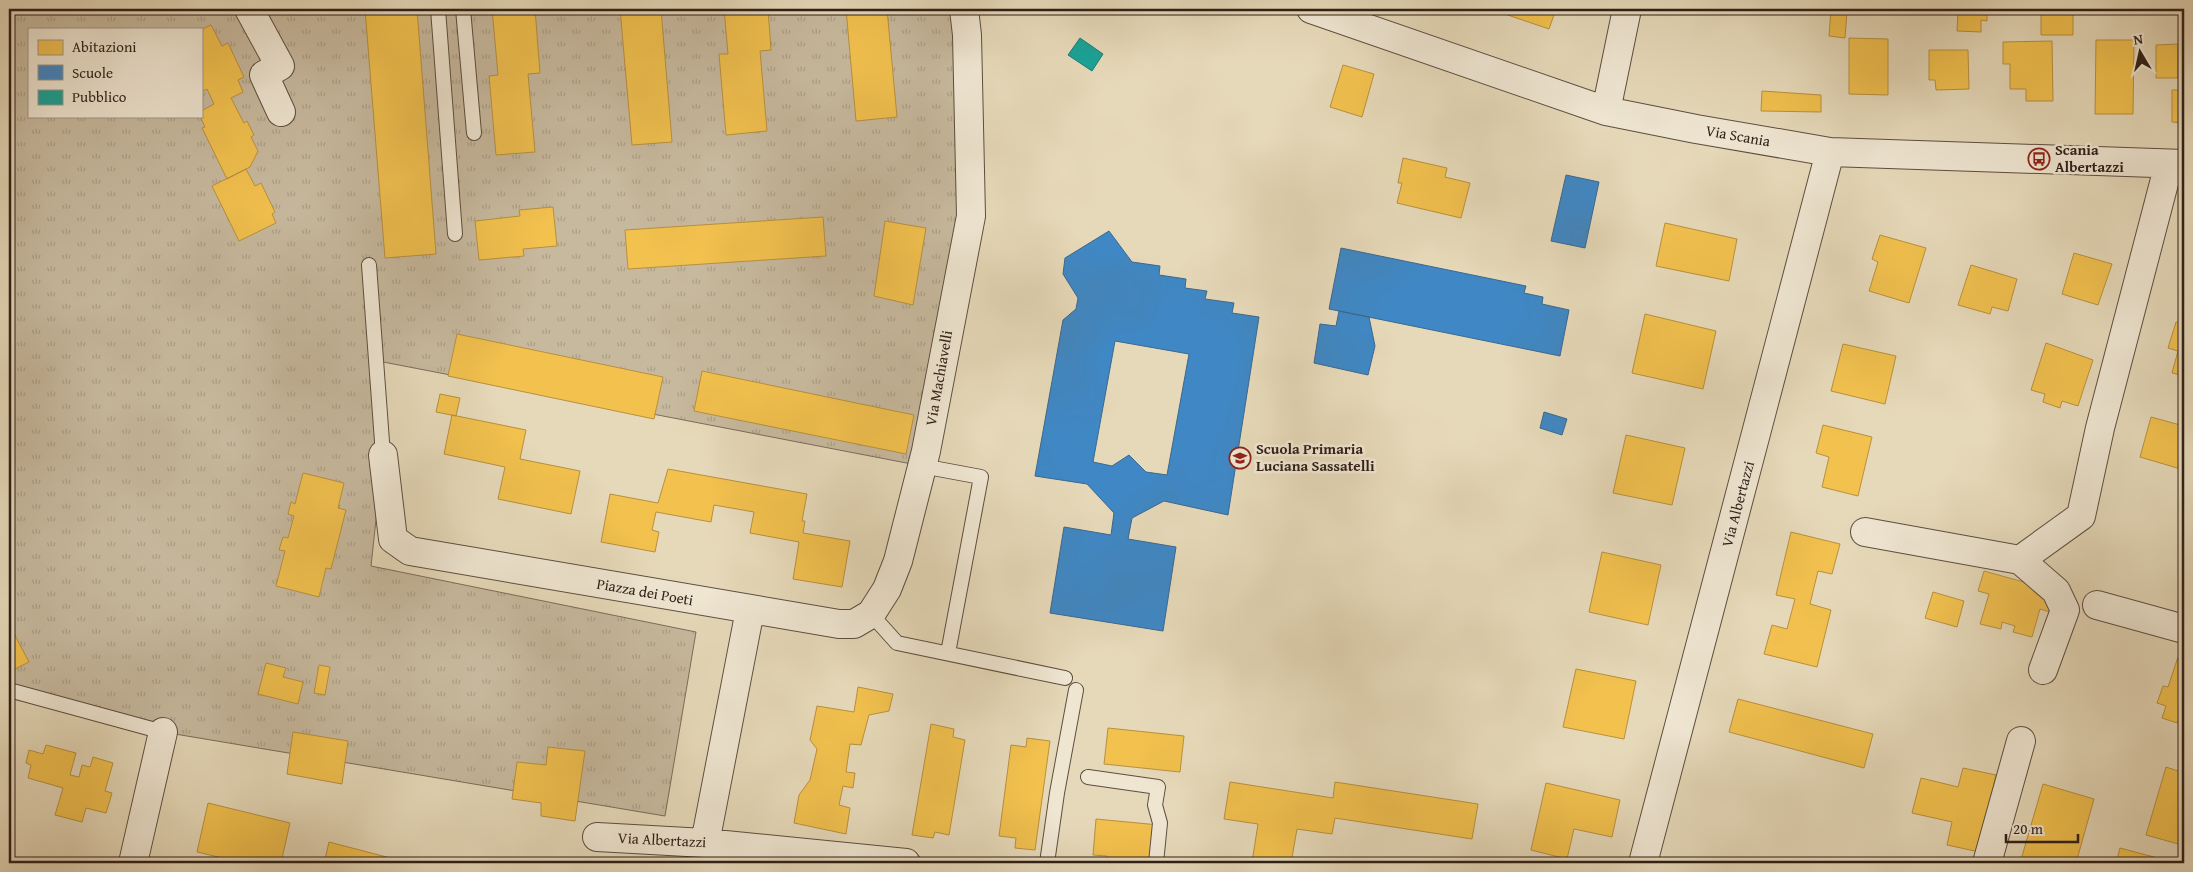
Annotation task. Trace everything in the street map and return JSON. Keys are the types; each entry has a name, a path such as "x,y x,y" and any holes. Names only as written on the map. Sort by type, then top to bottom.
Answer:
{"street":[{"path":"249,9 280,66 264,75 281,112"},
{"name":"Via Machiavelli","path":"871,614 887,589 898,561 922,466 971,216 967,36 964,9"},
{"name":"Via Scania","path":"1311,9 1606,111 1830,152 2177,164"},
{"path":"1606,111 1627,9"},
{"name":"Via Albertazzi","path":"1643,860 1830,152"},
{"path":"2020,560 2081,516 2100,428 2177,164"},
{"name":"Piazza dei Poeti","path":"383,455 393,539 410,551 750,610"},
{"path":"1865,532 2020,560 2056,591 2065,610 2043,670"},
{"path":"2097,606 2184,629"},
{"path":"719,850 750,610 838,624 854,624 871,614"},
{"path":"133,863 163,732"},
{"path":"1987,863 2021,741"},
{"name":"Via Albertazzi","path":"597,837 719,850 906,863"}],"lane":[{"path":"438,9 455,234"},
{"path":"464,9 474,133"},
{"path":"369,265 383,455"},
{"path":"922,466 981,477 948,653"},
{"path":"871,614 897,643 1065,678"},
{"path":"9,690 163,732"},
{"path":"1047,863 1057,793 1076,690"},
{"path":"1088,777 1158,787 1155,805 1160,823 1156,863"}],"green space":[{"path":"9,9 960,9 971,216 922,466 378,361 383,455 371,566 696,632 665,816 163,732 9,698"}],"building: Abitazioni":[{"path":"365,9 417,9 436,254 385,258"},
{"path":"492,9 535,9 540,73 528,74 535,152 496,155 489,76 498,75"},
{"path":"620,9 661,9 672,142 632,145"},
{"path":"724,9 768,9 771,50 760,51 767,131 726,135 719,54 728,54"},
{"path":"846,9 887,9 897,117 856,121"},
{"path":"1490,9 1556,9 1549,29"},
{"path":"2062,9 2073,9 2073,35 2041,35 2041,12 2062,12"},
{"path":"1831,10 1847,11 1845,38 1829,36"},
{"path":"1958,11 1987,12 1987,21 1981,20 1981,32 1957,31"},
{"path":"211,25 222,46 228,43 244,77 238,80 243,92 231,98 244,123 247,121 254,135 251,137 258,151 250,167 227,179 202,128 205,127 201,118 202,110 214,104 207,89 202,92 202,30"},
{"path":"1849,38 1888,39 1888,95 1849,94"},
{"path":"2096,40 2134,40 2133,114 2095,114"},
{"path":"2052,41 2053,101 2026,101 2026,89 2010,89 2010,64 2003,64 2003,42"},
{"path":"2178,44 2178,78 2156,78 2156,45"},
{"path":"1929,50 1968,50 1969,89 1936,90 1935,80 1929,80"},
{"path":"1343,65 1374,74 1362,117 1330,107"},
{"path":"2172,90 2184,90 2184,123 2172,122"},
{"path":"1762,91 1821,95 1821,112 1761,111"},
{"path":"1403,158 1447,168 1445,177 1470,183 1461,218 1397,203 1402,183 1398,183"},
{"path":"246,169 255,186 261,183 275,212 272,214 276,223 239,241 212,186"},
{"path":"553,207 557,246 523,249 524,256 479,260 475,221 520,216 519,210"},
{"path":"823,217 826,256 628,269 625,230"},
{"path":"885,221 926,228 913,305 874,296"},
{"path":"1665,223 1737,239 1729,281 1656,266"},
{"path":"1880,235 1926,248 1909,303 1869,291 1878,262 1872,259"},
{"path":"2074,253 2112,264 2098,305 2062,294"},
{"path":"1971,265 2017,279 2008,311 1992,307 1990,314 1958,305"},
{"path":"1645,314 1716,331 1703,389 1632,373"},
{"path":"2176,322 2184,324 2184,376 2172,373 2178,351 2168,348"},
{"path":"457,334 663,377 654,419 448,376"},
{"path":"2046,343 2093,360 2078,406 2062,401 2060,408 2043,402 2045,394 2031,390"},
{"path":"1843,344 1896,356 1885,404 1831,391"},
{"path":"702,371 914,415 906,454 694,411"},
{"path":"440,394 460,398 456,416 436,412"},
{"path":"452,415 526,430 520,459 580,471 571,514 498,499 505,467 444,454"},
{"path":"2151,417 2184,426 2184,470 2140,457"},
{"path":"1823,425 1872,437 1858,496 1822,487 1829,457 1816,453"},
{"path":"1626,435 1685,448 1672,505 1613,493"},
{"path":"668,469 807,494 802,521 805,521 803,533 850,541 842,587 793,579 799,542 750,533 754,512 714,505 711,522 656,512 652,530 659,532 655,552 601,542 610,494 658,503"},
{"path":"303,473 344,483 338,508 346,510 331,569 326,568 319,597 276,586 285,551 279,550 283,537 288,538 294,516 288,514 291,502 295,504"},
{"path":"1791,532 1840,544 1832,574 1818,571 1810,604 1831,610 1817,667 1764,654 1772,625 1787,629 1795,599 1776,595"},
{"path":"1602,552 1661,565 1648,625 1589,612"},
{"path":"1984,571 2056,591 2050,612 2040,609 2032,637 2013,632 2015,626 2002,622 2001,629 1980,624 1989,594 1978,591"},
{"path":"9,579 15,591 9,594"},
{"path":"1933,592 1964,601 1957,627 1925,618"},
{"path":"9,624 29,662 9,672"},
{"path":"2178,657 2184,659 2184,713 2181,712 2177,723 2162,718 2166,706 2157,703 2163,686 2168,687"},
{"path":"266,663 286,668 283,677 303,682 298,704 258,694"},
{"path":"319,665 330,667 325,695 314,693"},
{"path":"1576,669 1636,681 1624,739 1563,727"},
{"path":"858,687 893,694 889,711 869,715 861,745 850,744 846,772 855,773 853,788 843,786 839,805 850,808 846,834 794,823 799,795 810,780 817,749 810,740 817,706 854,712"},
{"path":"1738,699 1873,734 1864,768 1729,732"},
{"path":"931,724 954,729 953,737 965,740 949,835 935,832 933,838 912,835"},
{"path":"1108,728 1184,736 1180,772 1104,764"},
{"path":"293,732 348,741 342,784 287,774"},
{"path":"1027,738 1050,741 1035,850 1015,848 1016,838 999,836 1011,745 1026,747"},
{"path":"46,745 76,753 70,775 79,777 82,765 90,767 93,757 113,763 105,791 112,793 106,813 86,808 82,822 55,815 63,788 28,778 31,765 26,763 29,750 43,754"},
{"path":"548,747 585,751 575,821 541,816 541,803 512,799 517,762 546,765"},
{"path":"2166,767 2184,773 2184,838 2182,845 2146,835"},
{"path":"1963,768 1996,775 1986,820 1984,853 1947,845 1952,822 1912,813 1921,778 1958,787"},
{"path":"1230,782 1333,798 1335,782 1478,804 1472,839 1335,818 1332,834 1297,829 1291,863 1252,862 1258,824 1224,819"},
{"path":"1546,783 1620,800 1612,837 1574,829 1567,859 1531,850"},
{"path":"2043,784 2094,799 2076,863 2020,863"},
{"path":"208,803 290,823 281,863 244,863 197,852"},
{"path":"1096,819 1159,825 1155,859 1139,858 1138,863 1132,863 1107,861 1107,856 1093,855"},
{"path":"329,842 402,861 401,863 329,863 329,860 325,859"},
{"path":"2120,848 2154,857 2152,863 2116,863"},
{"path":"437,859 463,863 437,863"}],"building: Scuole":[{"path":"1566,175 1599,182 1585,248 1551,241"},
{"path":"1109,231 1132,262 1160,266 1159,275 1186,279 1185,288 1207,291 1205,299 1234,303 1232,313 1259,317 1228,515 1164,501 1132,518 1128,539 1176,547 1163,631 1050,613 1064,527 1111,535 1114,513 1087,484 1035,476 1063,320 1076,309 1078,298 1063,274 1065,258","holes":["1115,341 1189,354 1167,475 1146,472 1129,455 1112,466 1093,462"]},
{"path":"1341,248 1526,286 1524,293 1543,297 1542,304 1569,310 1560,356 1329,309"},
{"path":"1339,311 1369,317 1375,346 1368,375 1314,363 1320,324 1336,326"},
{"path":"1544,412 1567,419 1562,435 1540,428"}],"building: Pubblico":[{"path":"1080,38 1103,54 1092,71 1068,55"}],"place":[{"name":"Scania Albertazzi","path":"2039,159"},
{"name":"Scuola Primaria Luciana Sassatelli","path":"1240,458"}]}
